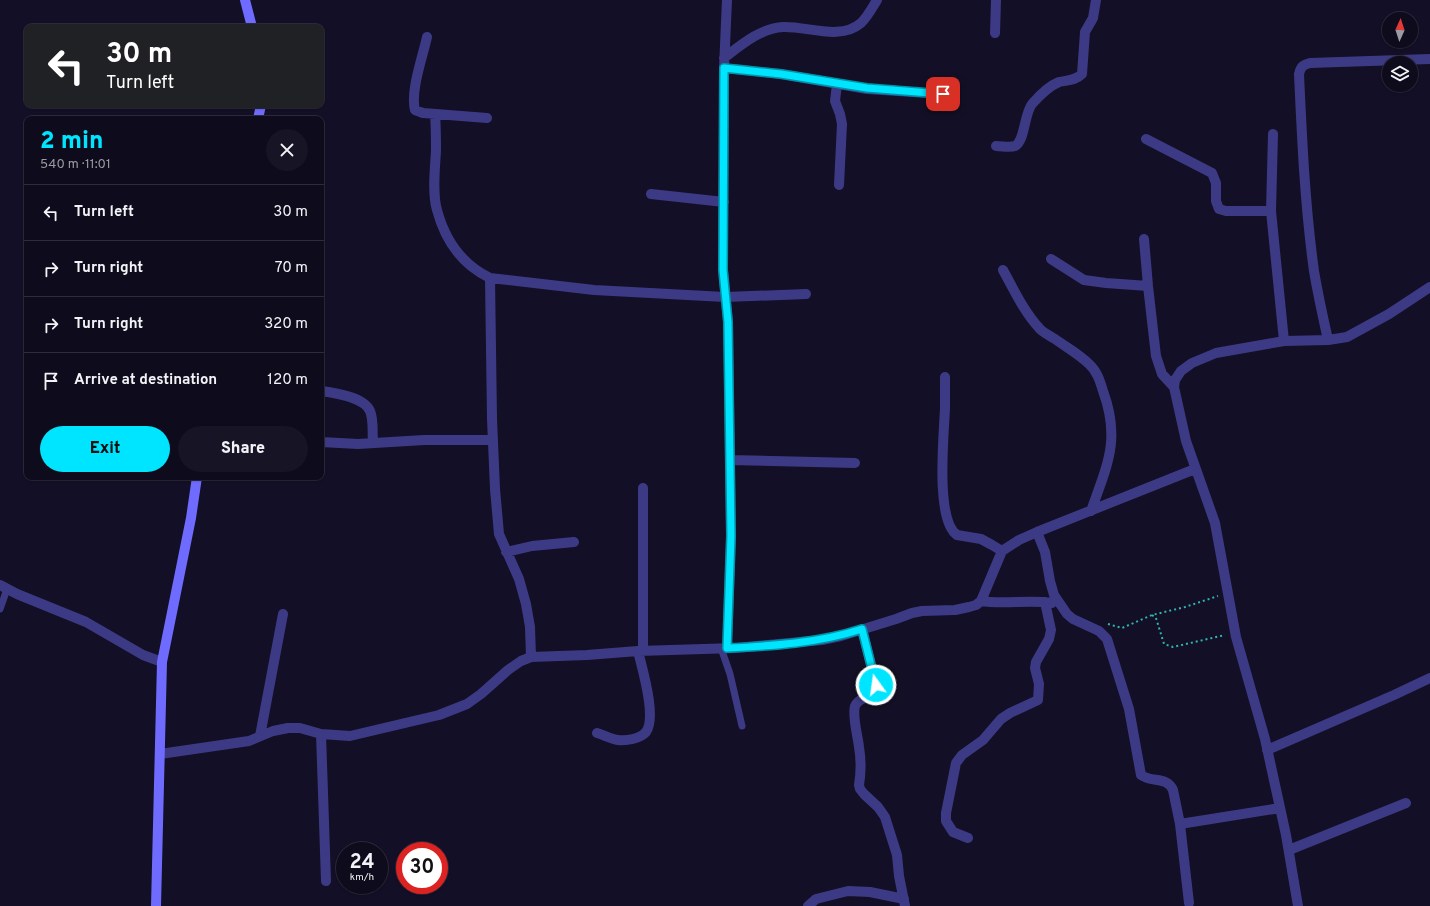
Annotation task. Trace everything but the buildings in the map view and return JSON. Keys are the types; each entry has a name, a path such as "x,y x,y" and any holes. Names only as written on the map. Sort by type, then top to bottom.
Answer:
{"main road":[{"path":"246,0 251,24"},
{"path":"156,906 162,662 196,480"}],"street":[{"path":"724,648 731,536 728,322 723,270 724,63 727,0"},
{"path":"724,63 751,38 770,30 783,27 828,32 844,31 853,28 868,15 877,0"},
{"path":"995,33 996,0"},
{"path":"996,146 1016,146 1020,141 1029,108 1034,102 1048,88 1059,82 1079,77 1082,74 1085,32 1093,18 1096,0"},
{"path":"428,37 415,87 413,102 415,110 423,113 487,118"},
{"path":"1328,340 1314,272 1303,154 1299,74 1300,68 1303,65 1310,63 1430,59"},
{"path":"724,63 837,84 943,94"},
{"path":"837,84 835,101 842,118 839,186"},
{"path":"436,114 436,209 452,248 478,272 490,278 594,290 725,296 806,294"},
{"path":"1272,134 1271,211 1284,341"},
{"path":"1146,139 1212,173 1216,183 1216,201 1219,209 1226,211 1271,211"},
{"path":"651,194 724,202"},
{"path":"1144,240 1156,356 1162,374 1174,387"},
{"path":"1051,259 1084,280 1148,286"},
{"path":"1004,270 1025,311 1041,330 1090,365 1097,375 1105,397 1112,432 1111,449 1108,465 1091,511"},
{"path":"490,278 493,440 499,534 519,579 526,604 530,626 531,657"},
{"path":"1298,906 1289,850 1267,750 1236,637 1216,523 1186,441 1174,387 1175,380 1181,371 1216,353 1284,341 1328,340 1347,337 1389,314 1430,287"},
{"path":"945,377 942,460 946,510 949,524 954,533 957,535 981,539 1002,551"},
{"path":"324,392 338,394 365,404 372,418 373,443"},
{"path":"324,442 358,444 424,440 493,440"},
{"path":"730,460 855,463"},
{"path":"160,754 249,741 273,731 288,728 300,728 321,734 350,736 439,715 467,704 508,670 521,661 531,657 724,648 822,640 841,636 922,611 969,608 981,601 1002,551 1019,540 1195,469"},
{"path":"597,733 616,740 627,740 638,737 646,732 650,723 650,706 641,651 643,488"},
{"path":"1037,532 1045,552 1054,595 1073,619 1099,631 1107,639 1129,709 1142,775 1152,780 1166,781 1171,785 1180,824 1189,903"},
{"path":"506,552 532,546 574,542"},
{"path":"4,587 86,622 143,655 162,662"},
{"path":"981,601 1001,603 1045,602 1061,605"},
{"path":"968,838 953,832 946,821 946,812 956,764 962,755 983,740 1001,720 1010,713 1038,700 1039,684 1035,668 1036,662 1049,639 1050,630 1045,602"},
{"path":"260,736 283,614"},
{"path":"862,629 876,685 872,693 858,702 855,706 854,713 859,749 859,785 864,794 878,807 885,817 897,854 898,876 905,903"},
{"path":"1267,750 1430,678"},
{"path":"321,734 326,880"},
{"path":"1289,850 1406,803"},
{"path":"1180,824 1280,808"},
{"path":"808,906 816,899 848,891 870,892 905,903"}],"lane":[{"path":"0,609 4,587"},
{"path":"724,648 742,726"}],"path":[{"path":"1088,625 1098,622 1122,628 1152,615 1218,596 1228,590"},
{"path":"1152,615 1156,618 1164,644 1168,646 1173,647 1226,635 1236,637"}],"route":[{"path":"876,685 862,629 822,640 727,648 731,536 728,322 723,270 724,68 781,74 867,88 943,94"}]}
